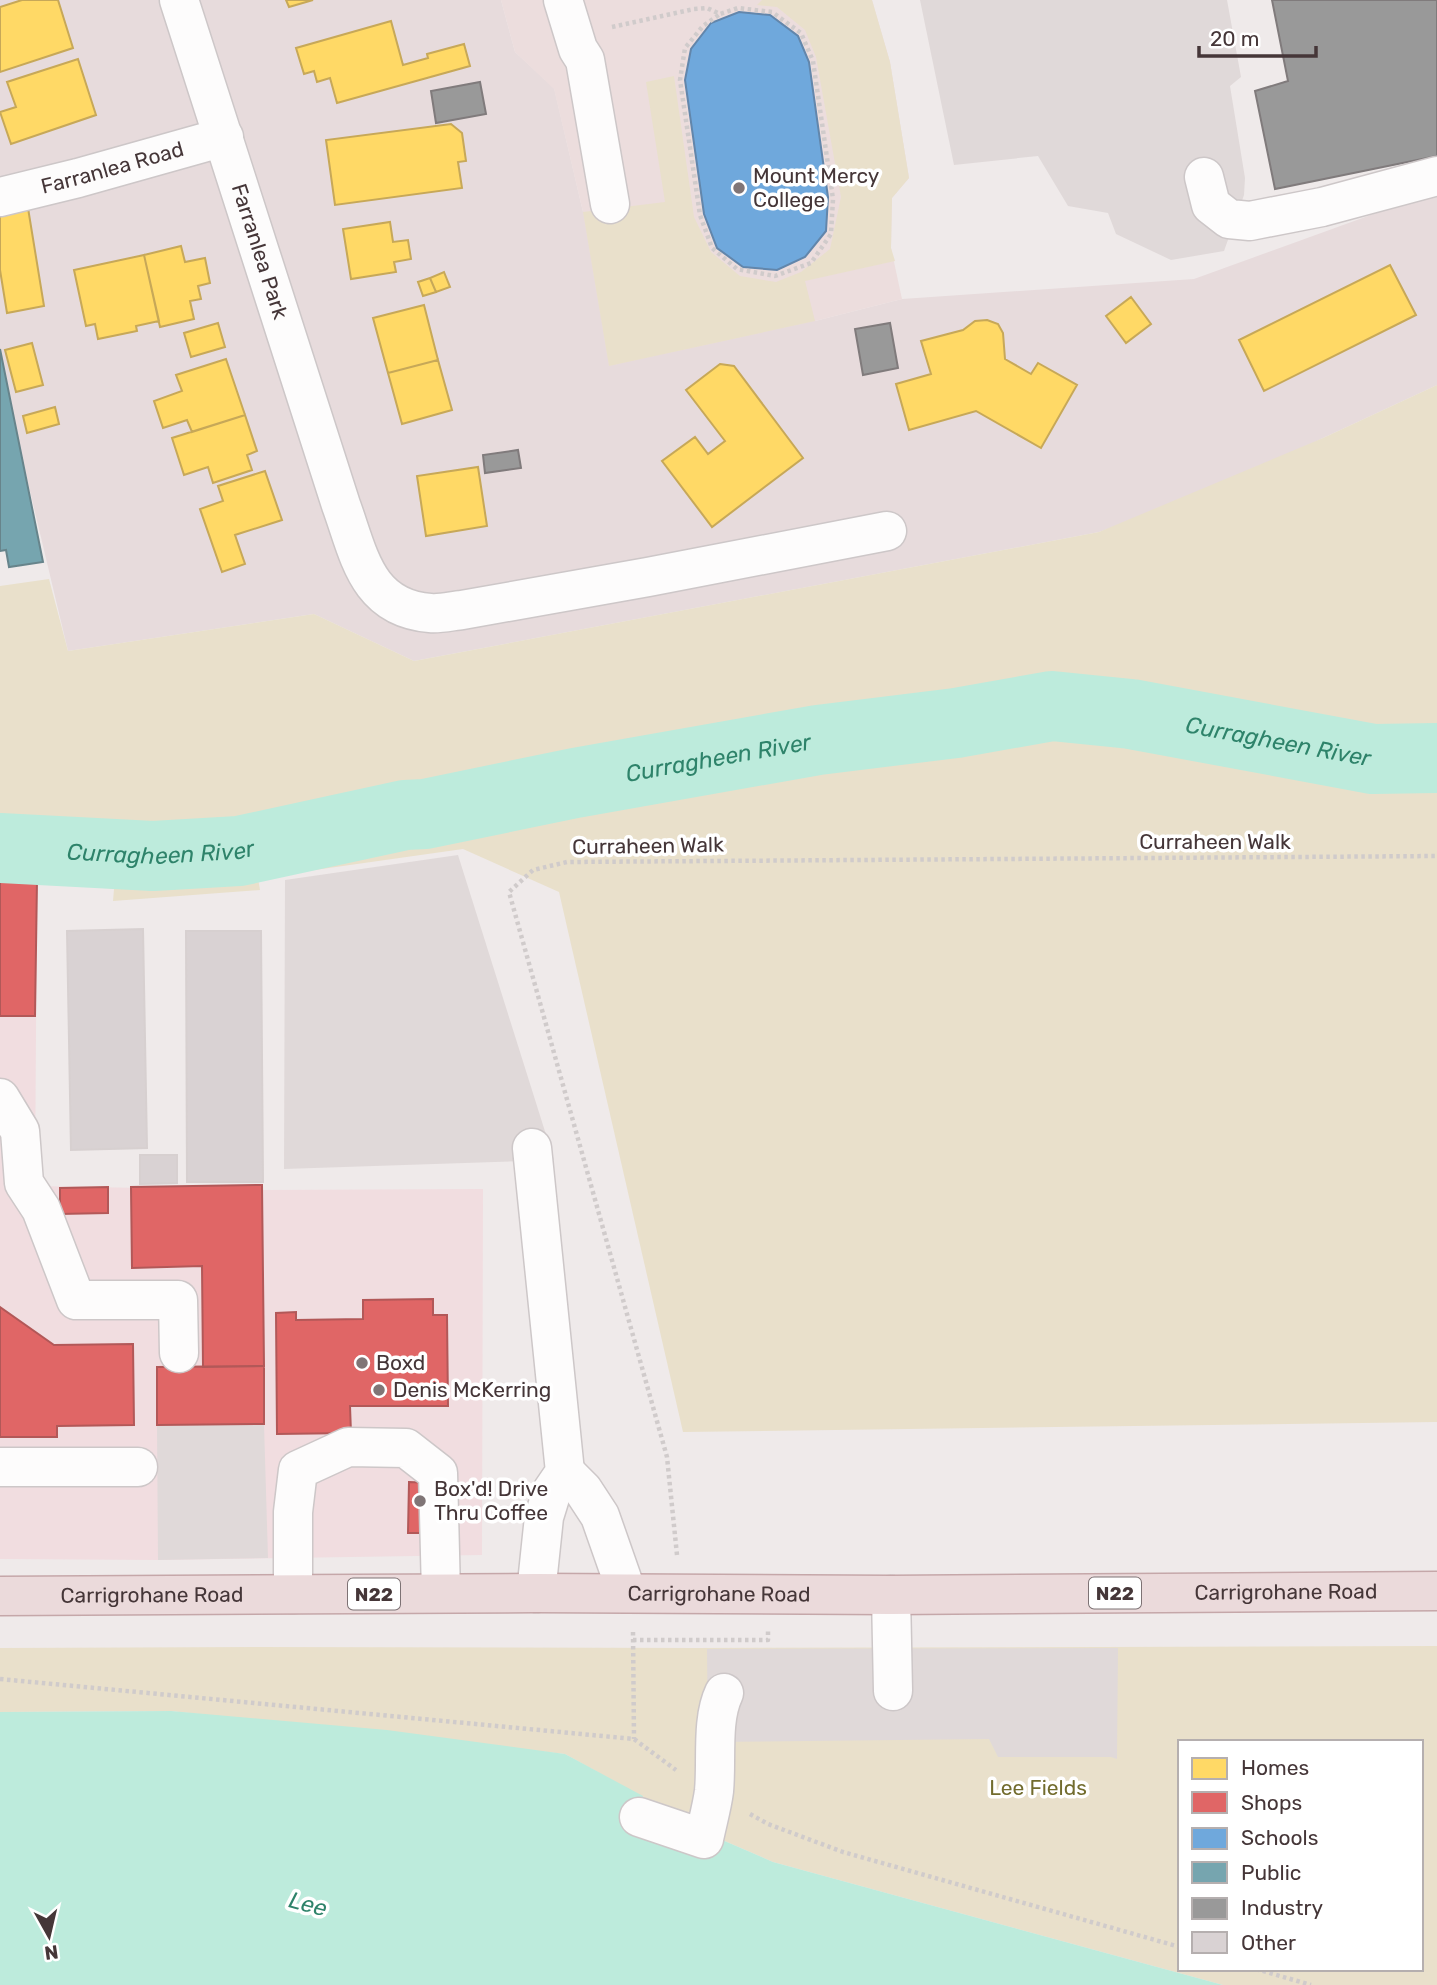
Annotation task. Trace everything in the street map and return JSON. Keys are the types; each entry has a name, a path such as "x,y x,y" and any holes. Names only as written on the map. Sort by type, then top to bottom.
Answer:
{"highway":[{"name":"Carrigrohane Road","path":"0,1596 536,1592 891,1595 1437,1591"}],"street":[{"name":"Farranlea Park","path":"179,0 341,505 364,570 381,593 407,610 432,614 635,580 887,531"},
{"path":"563,0 578,50 585,60 610,204"},
{"name":"Farranlea Road","path":"0,197 224,137"},
{"path":"1204,177 1211,205 1229,219 1250,221 1322,207 1437,176"},
{"path":"0,1098 20,1131 24,1183 41,1209 76,1300 178,1300 179,1353"},
{"path":"531,1148 565,1472 583,1490 600,1516 629,1593"},
{"path":"293,1594 293,1512 298,1470 348,1447 406,1448 439,1473 441,1593"},
{"path":"0,1467 138,1468"},
{"path":"536,1592 544,1517 552,1491 565,1472"},
{"path":"891,1595 893,1691"},
{"path":"639,1817 704,1839 714,1793 719,1702 724,1693"}],"path":[{"path":"607,26 613,27 694,9 707,8 720,14 738,8 772,12 801,33 813,61 834,199 831,234 811,263 775,276 737,269 712,248 700,215 680,80 685,48 703,26 720,14"},
{"name":"Curraheen Walk","path":"668,1593 678,1566 667,1457 509,892 533,870 567,862 1437,856"},
{"path":"629,1593 633,1640 634,1739"},
{"path":"633,1640 768,1640 768,1630"},
{"path":"0,1679 634,1739 682,1775 768,1824 843,1852 1178,1946"},
{"path":"1263,1971 1311,1985"}],"shaded area":[{"path":"0,0 501,0 515,52 554,88 583,212 815,321 902,299 1194,279 1437,191 1437,385 1217,490 1099,532 414,661 314,614 68,651 0,365"},
{"name":"Mount Mercy College","path":"501,0 872,0 890,62 909,178 892,198 891,248 902,299 609,366 583,212 554,89 515,52"},
{"path":"920,0 1227,0 1241,77 1230,86 1245,178 1244,195 1224,251 1171,260 1116,234 1108,213 1068,206 1038,156 954,165"},
{"path":"458,855 554,1160 284,1169 285,880"},
{"path":"0,875 37,880 35,1186 262,1190 483,1189 482,1555 158,1560 0,1559"},
{"path":"264,1424 268,1558 158,1560 157,1425"},
{"path":"1118,1648 1117,1759 998,1757 989,1739 708,1742 707,1649"}],"green space":[{"path":"762,0 872,0 890,62 909,178 892,198 891,248 895,261 805,281 815,321 609,366 583,212 665,202 646,82 674,76 694,217 711,252 740,276 776,282 801,272 830,249 841,197 816,57 805,30 777,7 757,5"},
{"path":"1437,385 1437,1422 683,1432 559,892 463,849 258,878 260,890 113,901 114,889 0,875 0,586 49,579 68,651 314,614 414,661 1099,532 1323,438"},
{"name":"Lee Fields","path":"1437,1646 1437,1985 1223,1985 773,1862 713,1836 565,1754 171,1711 0,1712 0,1648"}],"water":[{"name":"Lee","path":"171,1711 387,1730 565,1754 643,1796 639,1817 713,1836 773,1862 1223,1985 0,1985 0,1712"}],"building: Homes":[{"path":"22,0 58,0 73,48 0,72 0,7"},
{"path":"286,0 313,0 289,7"},
{"path":"391,21 403,65 428,58 427,54 464,44 470,66 337,103 330,78 317,82 314,71 304,74 296,48"},
{"path":"78,59 96,115 11,144 0,112 16,107 7,82"},
{"path":"451,124 462,133 466,161 458,162 462,188 335,205 326,140"},
{"path":"28,208 44,306 7,313 0,270 0,213"},
{"path":"390,222 393,242 408,240 411,259 394,262 396,272 351,279 343,229"},
{"path":"181,246 185,262 205,258 210,283 198,286 201,299 190,301 194,319 160,327 144,255"},
{"path":"144,255 159,321 136,326 137,331 98,339 95,324 86,326 74,270"},
{"path":"1390,265 1416,315 1264,391 1239,340"},
{"path":"444,272 450,287 436,292 430,278"},
{"path":"430,278 436,292 423,296 418,282"},
{"path":"1131,297 1151,324 1126,343 1106,316"},
{"path":"424,305 438,360 388,373 373,318"},
{"path":"987,320 998,324 1003,333 1005,359 1031,374 1038,363 1077,385 1041,448 976,411 909,430 896,384 931,374 921,341 963,330 975,321"},
{"path":"218,323 225,347 191,357 184,333"},
{"path":"32,343 43,385 16,392 5,350"},
{"path":"226,359 245,415 192,432 187,420 163,428 154,401 182,391 176,375"},
{"path":"438,360 452,410 402,424 388,373"},
{"path":"720,364 734,366 803,458 712,527 662,461 695,437 708,454 725,441 686,390"},
{"path":"55,407 59,424 27,433 23,416"},
{"path":"245,415 257,451 247,455 252,470 213,483 208,467 184,475 172,438"},
{"path":"478,467 487,526 426,536 417,476"},
{"path":"265,471 282,520 235,535 245,564 222,572 200,509 223,501 218,486"}],"building: Shops":[{"path":"0,875 37,880 35,1016 0,1016"},
{"path":"262,1185 264,1366 203,1367 202,1266 132,1268 131,1187"},
{"path":"108,1187 108,1213 60,1214 60,1188"},
{"name":"Boxd","path":"433,1299 433,1315 447,1315 448,1406 350,1406 351,1433 277,1434 276,1313 296,1312 296,1320 363,1319 363,1300"},
{"path":"0,1307 54,1345 133,1344 134,1425 57,1426 57,1437 0,1437"},
{"path":"264,1366 264,1424 157,1425 157,1367"},
{"name":"Box'd! Drive Thru Coffee","path":"409,1482 431,1483 430,1533 408,1533"}],"building: Schools":[{"path":"739,12 770,15 798,36 809,62 828,197 826,231 805,257 777,270 743,267 717,248 704,214 685,80 691,49 711,23"}],"building: Public":[{"path":"0,349 43,562 9,567 6,550 0,551"}],"building: Industry":[{"path":"1272,0 1437,0 1437,156 1275,189 1255,91 1288,81"},
{"path":"480,82 486,114 436,123 431,91"},
{"path":"890,323 898,368 863,375 855,329"},
{"path":"518,450 521,468 485,473 483,455"}],"building: Other":[{"path":"143,929 147,1148 71,1150 67,931"},
{"path":"186,931 261,931 263,1182 187,1182"},
{"path":"140,1155 177,1155 177,1183 140,1184"}],"waterway":[{"name":"Curragheen River","path":"0,848 153,856 239,851 405,815 425,814 575,783 818,740 956,723 1052,706 1131,714 1373,759 1437,758"}],"place":[{"name":"Mount Mercy College","path":"739,188"},
{"name":"Boxd","path":"362,1363"},
{"name":"Denis McKerring","path":"379,1390"},
{"name":"Box'd! Drive Thru Coffee","path":"420,1501"}]}
